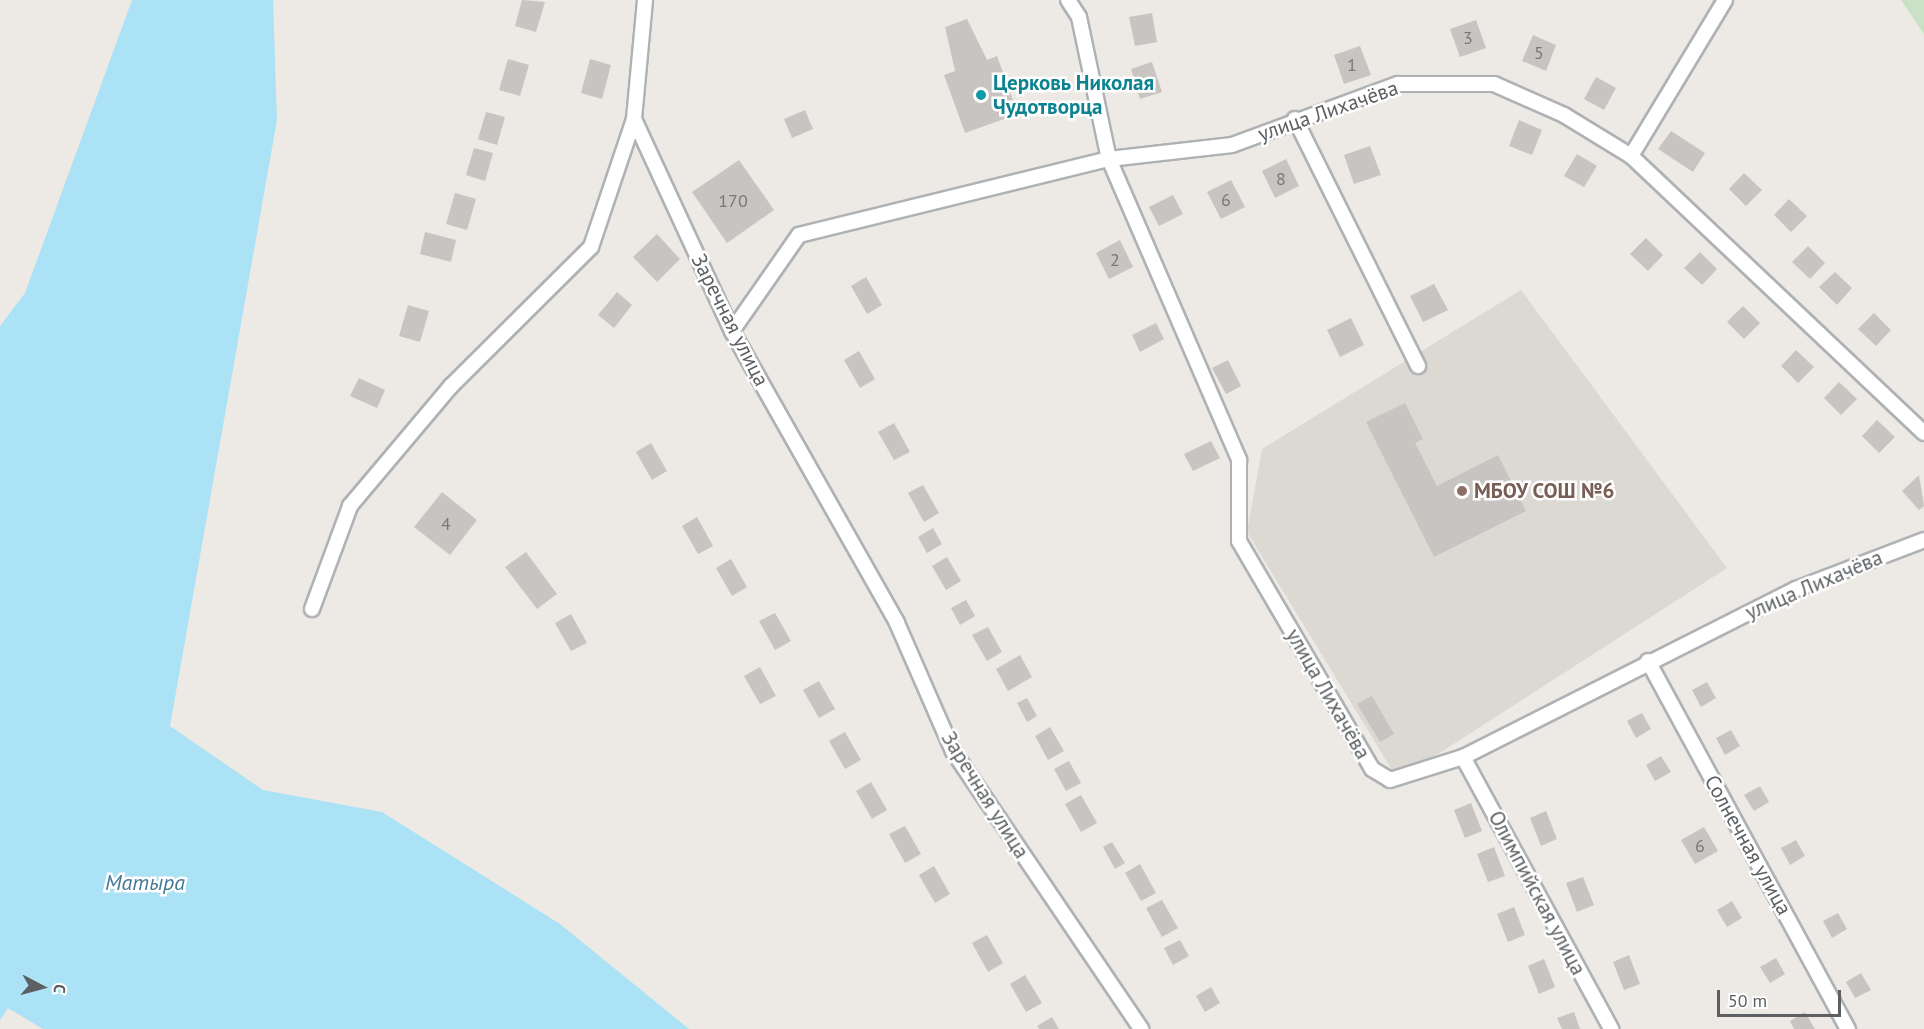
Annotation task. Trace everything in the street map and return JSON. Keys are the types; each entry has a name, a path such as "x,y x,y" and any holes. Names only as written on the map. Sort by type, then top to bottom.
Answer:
{"street":[{"path":"312,609 350,506 451,386 591,247 634,119 645,0"},
{"name":"улица Лихачёва","path":"1068,0 1078,17 1109,159 1239,460 1239,541 1366,758 1390,780 1463,757 1648,661 1796,589 1924,540"},
{"path":"1631,156 1725,0"},
{"name":"улица Лихачёва","path":"732,331 800,235 1109,159 1232,145 1295,119 1398,84 1494,84 1564,115 1631,156 1924,433"},
{"name":"Заречная улица","path":"634,119 732,331 897,623 952,751 1141,1029"},
{"path":"1295,119 1418,366"},
{"name":"Солнечная улица","path":"1648,661 1848,1029"},
{"name":"Олимпийская улица","path":"1463,757 1611,1029"}],"shaded area":[{"name":"МБОУ СОШ №6","path":"1521,290 1727,568 1421,765 1392,770 1247,532 1262,449"}],"green space":[{"path":"1901,0 1924,0 1924,34"}],"water":[{"name":"Матыра","path":"132,0 273,0 277,120 170,726 263,790 382,812 560,924 689,1029 43,1029 8,1008 0,1020 0,326 25,293"}],"building":[{"path":"522,0 545,2 536,32 515,26"},
{"path":"1152,13 1157,42 1135,46 1129,17"},
{"name":"Церковь Николая Чудотворца","path":"967,19 987,60 997,56 1018,114 965,133 944,75 955,71 945,27"},
{"path":"1476,20 1486,48 1460,57 1450,29"},
{"path":"1533,35 1556,45 1546,71 1522,61"},
{"path":"1360,46 1371,75 1344,84 1334,55"},
{"path":"508,59 529,65 520,96 499,90"},
{"path":"590,59 611,65 602,99 581,93"},
{"path":"1152,62 1162,92 1140,99 1131,69"},
{"path":"1596,77 1616,88 1604,110 1584,99"},
{"path":"805,110 813,129 792,138 784,119"},
{"path":"486,112 505,117 497,145 478,139"},
{"path":"1519,120 1542,130 1532,155 1509,146"},
{"path":"1671,131 1705,153 1693,172 1658,149"},
{"path":"1370,146 1381,175 1354,184 1344,155"},
{"path":"474,148 493,153 485,181 466,175"},
{"path":"1577,154 1597,166 1584,187 1564,176"},
{"path":"1286,159 1299,186 1275,198 1262,171"},
{"path":"739,160 774,210 727,243 692,192"},
{"path":"1744,173 1762,190 1746,206 1729,189"},
{"path":"1231,180 1245,207 1221,219 1207,192"},
{"path":"455,193 476,199 467,230 446,224"},
{"path":"1173,195 1183,214 1159,226 1149,207"},
{"path":"1789,199 1807,216 1791,232 1774,215"},
{"path":"425,232 456,240 451,262 420,254"},
{"path":"657,234 680,259 657,282 633,257"},
{"path":"1646,238 1663,255 1648,271 1630,254"},
{"path":"1120,240 1133,267 1109,279 1096,253"},
{"path":"1808,246 1825,263 1810,279 1792,262"},
{"path":"1700,252 1717,269 1702,285 1684,268"},
{"path":"1835,272 1852,288 1837,305 1819,287"},
{"path":"866,277 882,305 867,314 851,286"},
{"path":"1434,284 1448,310 1423,322 1410,296"},
{"path":"617,292 632,305 614,328 598,315"},
{"path":"408,305 429,311 420,342 399,336"},
{"path":"1743,306 1760,323 1744,339 1727,322"},
{"path":"1874,313 1891,330 1876,346 1858,329"},
{"path":"1351,318 1364,345 1340,357 1327,330"},
{"path":"1156,323 1164,339 1140,352 1132,335"},
{"path":"1796,350 1814,367 1798,383 1781,366"},
{"path":"859,351 875,379 860,388 844,360"},
{"path":"1228,360 1241,386 1226,394 1212,368"},
{"path":"359,378 385,390 377,408 350,396"},
{"path":"1839,382 1857,399 1841,415 1824,398"},
{"path":"1405,403 1423,439 1415,443 1437,486 1498,455 1526,511 1434,557 1366,422"},
{"path":"1877,420 1895,437 1879,453 1862,436"},
{"path":"894,423 910,452 894,460 878,432"},
{"path":"1211,441 1220,458 1193,471 1184,454"},
{"path":"651,443 667,471 652,480 636,452"},
{"path":"1919,475 1924,506 1919,510 1902,491"},
{"path":"923,485 939,513 924,522 908,493"},
{"path":"442,492 477,520 450,555 414,527"},
{"path":"697,517 713,546 698,554 682,526"},
{"path":"933,528 942,544 927,553 918,537"},
{"path":"526,552 557,594 537,609 505,567"},
{"path":"947,557 961,581 946,590 932,566"},
{"path":"731,559 747,587 732,596 716,568"},
{"path":"966,600 975,616 960,625 951,608"},
{"path":"775,613 791,641 775,650 759,621"},
{"path":"571,614 587,643 571,651 555,623"},
{"path":"988,627 1002,652 987,661 972,635"},
{"path":"1020,655 1032,677 1008,691 996,669"},
{"path":"760,667 776,696 760,704 744,676"},
{"path":"819,681 835,709 819,718 803,690"},
{"path":"1707,682 1716,698 1701,707 1692,690"},
{"path":"1372,696 1394,734 1380,742 1357,704"},
{"path":"1027,698 1037,716 1027,722 1017,703"},
{"path":"1642,713 1651,729 1636,738 1627,721"},
{"path":"1050,727 1064,751 1048,760 1035,736"},
{"path":"1731,730 1740,746 1725,755 1716,738"},
{"path":"845,732 861,760 845,769 829,741"},
{"path":"1661,756 1671,772 1655,781 1646,765"},
{"path":"1069,761 1081,783 1066,791 1054,769"},
{"path":"871,782 887,810 872,819 856,791"},
{"path":"1760,786 1769,802 1754,811 1744,795"},
{"path":"1081,795 1097,823 1081,832 1065,804"},
{"path":"1471,803 1482,831 1465,838 1454,810"},
{"path":"1546,811 1557,839 1541,846 1530,818"},
{"path":"905,826 921,854 905,863 889,834"},
{"path":"1704,827 1718,851 1695,864 1681,840"},
{"path":"1796,840 1805,856 1790,865 1781,848"},
{"path":"1112,842 1125,863 1115,869 1103,847"},
{"path":"1494,847 1505,876 1488,882 1477,854"},
{"path":"1140,864 1156,893 1141,901 1125,873"},
{"path":"934,866 950,894 935,903 919,875"},
{"path":"1583,877 1594,905 1577,912 1566,883"},
{"path":"1162,900 1178,928 1162,937 1146,908"},
{"path":"1732,901 1742,918 1727,927 1717,910"},
{"path":"1514,907 1525,935 1508,942 1497,914"},
{"path":"1838,913 1847,929 1832,938 1823,921"},
{"path":"987,935 1003,963 988,972 972,943"},
{"path":"1180,940 1189,956 1173,965 1164,948"},
{"path":"1629,955 1640,984 1624,990 1613,962"},
{"path":"1776,958 1785,974 1770,983 1760,967"},
{"path":"1544,959 1555,987 1539,994 1528,966"},
{"path":"1861,973 1871,990 1855,998 1846,982"},
{"path":"1025,975 1042,1003 1026,1012 1010,984"},
{"path":"1211,987 1220,1003 1205,1012 1196,996"},
{"path":"1574,1012 1580,1029 1562,1029 1557,1018"},
{"path":"1805,1012 1815,1029 1794,1029 1790,1021"},
{"path":"1052,1017 1059,1029 1039,1029 1037,1026"}],"place":[{"name":"Церковь Николая Чудотворца","path":"981,95"},
{"name":"МБОУ СОШ №6","path":"1462,491"}]}
